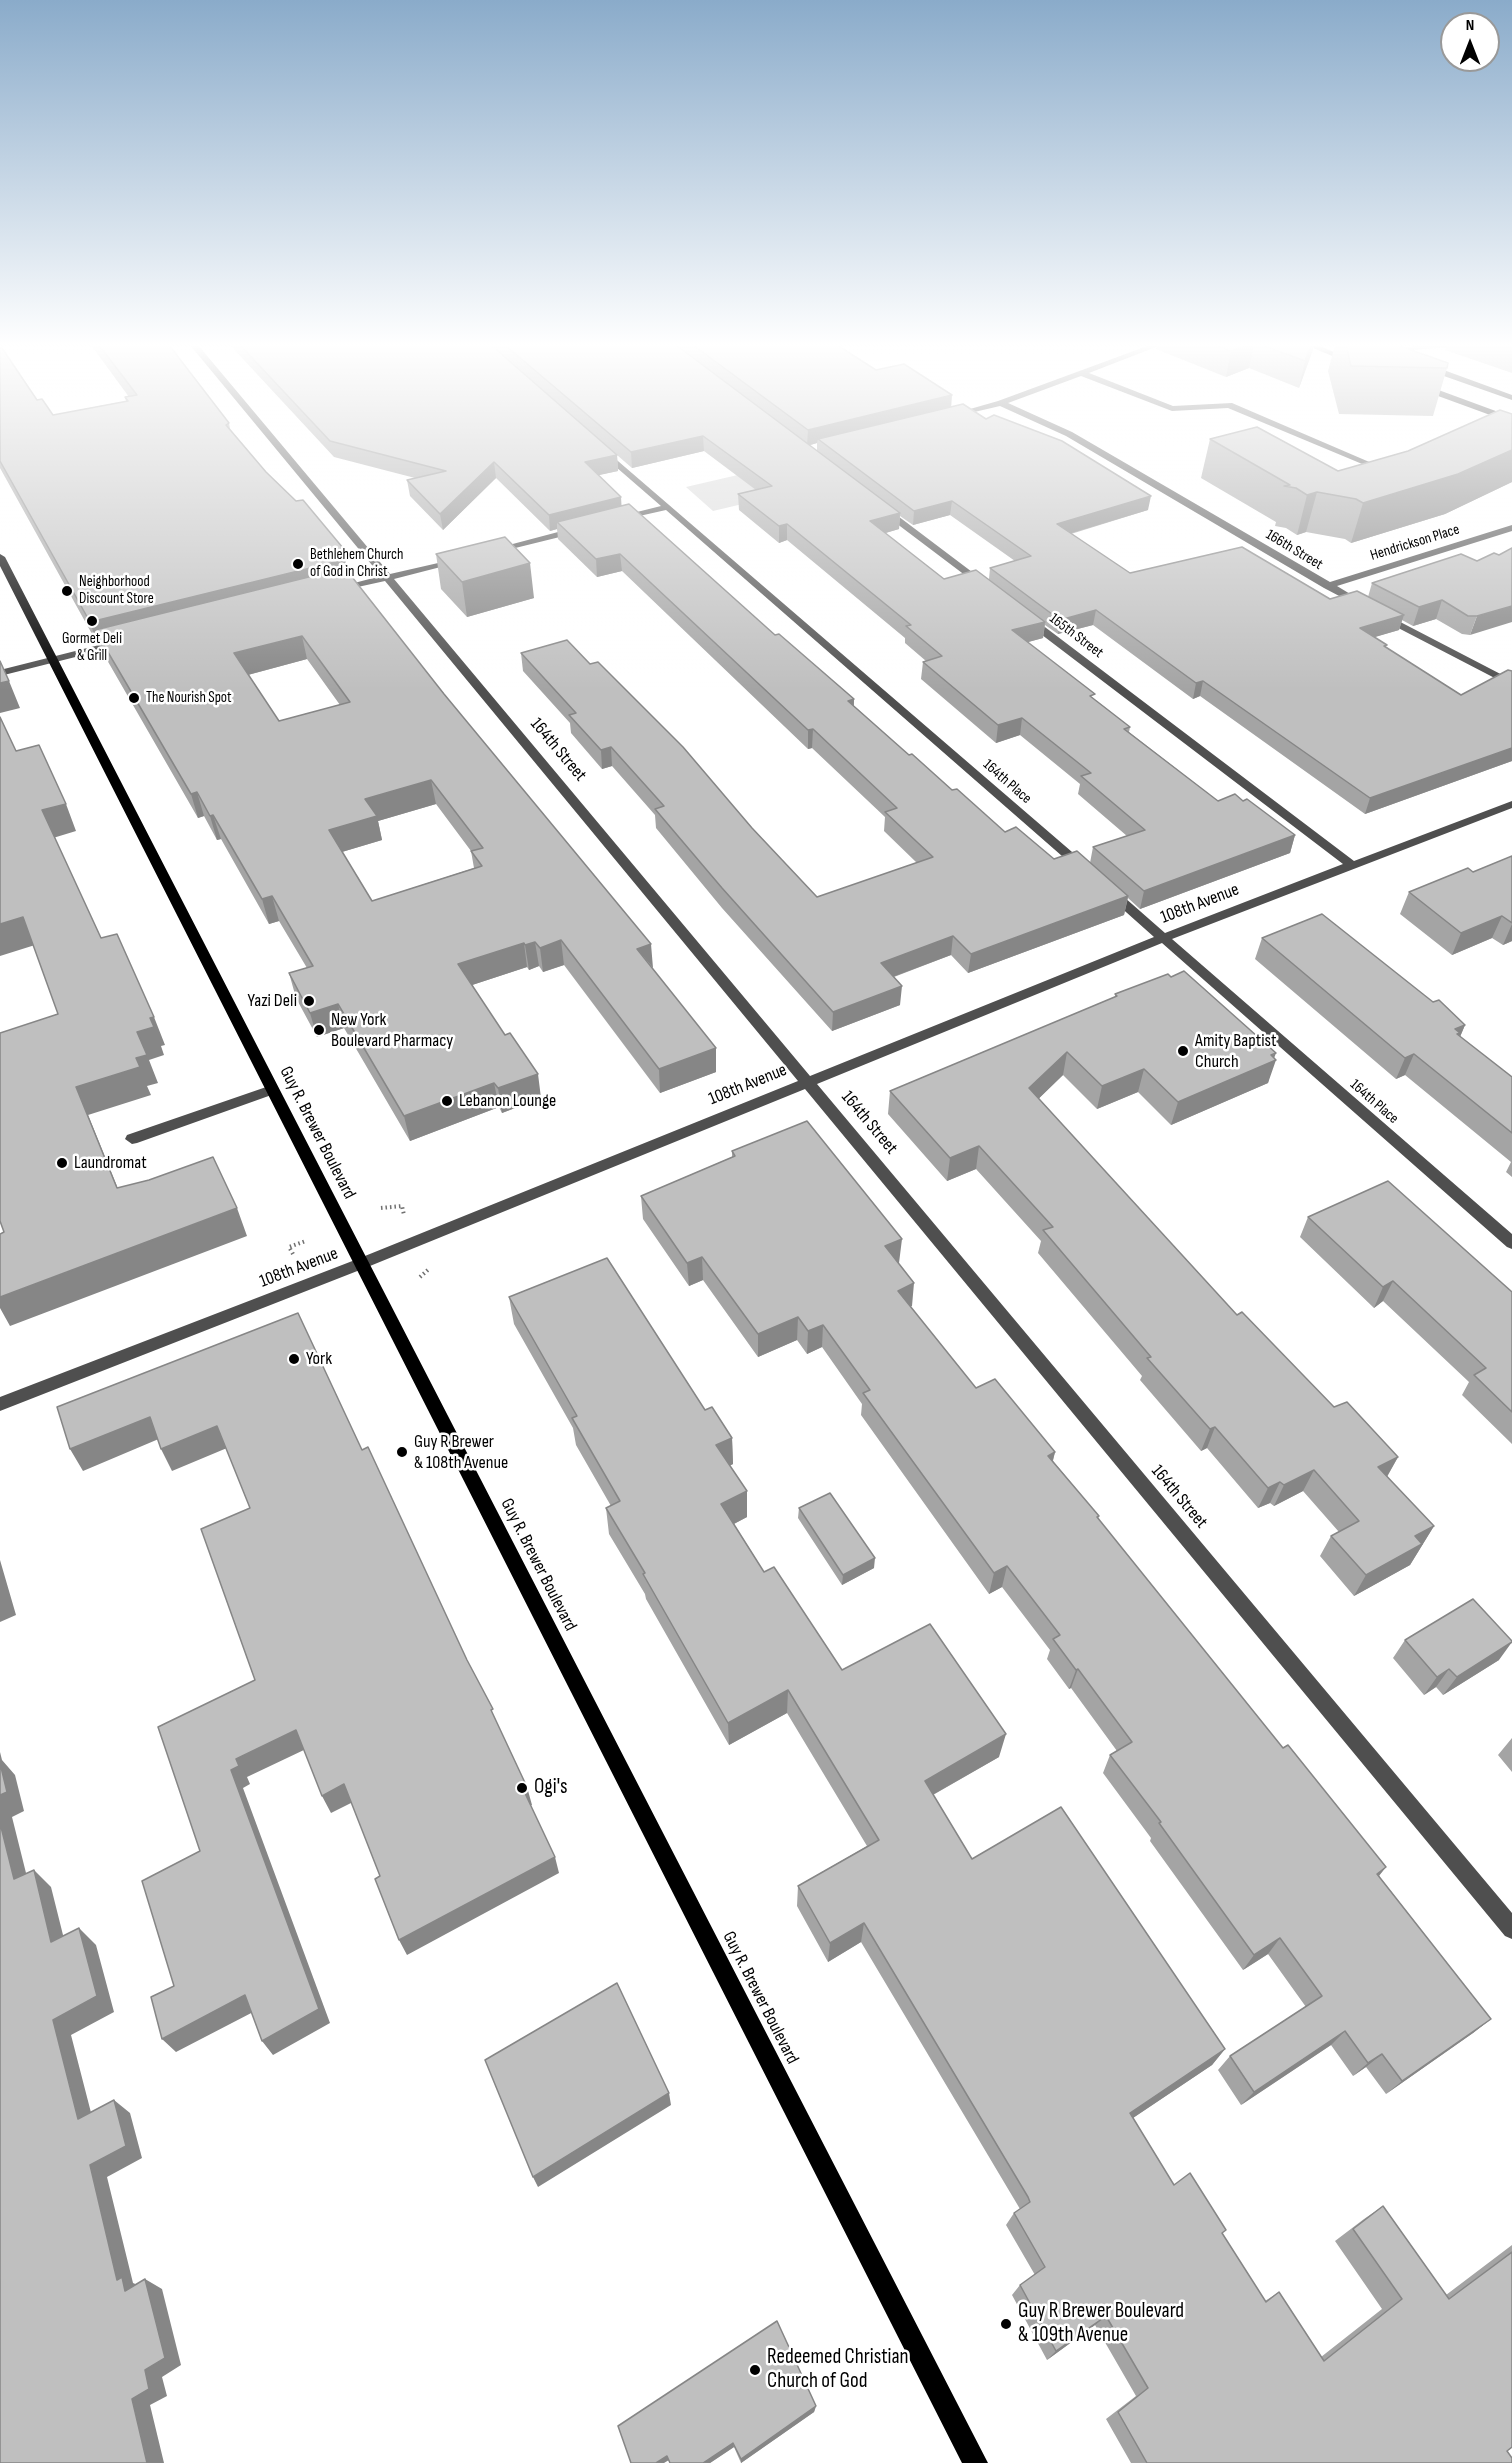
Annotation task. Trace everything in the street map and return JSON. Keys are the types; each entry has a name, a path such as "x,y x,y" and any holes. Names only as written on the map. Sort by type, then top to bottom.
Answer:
{"main road":[{"name":"Guy R. Brewer Boulevard","path":"0,557 975,2463"}],"street":[{"name":"164th Street","path":"290,460 808,1080 1512,1929"},
{"name":"164th Place","path":"614,460 1512,1243"},
{"name":"166th Street","path":"1113,460 1326,586 1368,608"},
{"path":"1360,460 1370,464"},
{"path":"874,502 989,589"},
{"path":"612,521 667,507"},
{"path":"485,553 589,527"},
{"name":"Hendrickson Place","path":"1326,586 1512,528"},
{"path":"330,592 473,556"},
{"name":"165th Street","path":"1017,611 1353,866"},
{"path":"1378,613 1512,684"},
{"path":"0,673 126,642"},
{"name":"108th Avenue","path":"0,1404 360,1264 808,1080 1163,938 1512,804"},
{"path":"132,1139 272,1090"}],"path":[{"path":"381,1209 402,1206 404,1215"},
{"path":"293,1254 289,1247 306,1241"},
{"path":"420,1277 430,1269"}],"shaded area":[{"path":"785,464 814,487 713,511 686,487"}],"building":[{"path":"256,460 296,501 303,500 343,548 331,551 339,561 90,622 0,461"},
{"path":"403,460 594,460 585,462 621,497 549,515 494,462 440,514 407,480 446,471"},
{"path":"736,460 829,460 900,513 870,521 944,579 976,570 1045,622 1012,630 1095,694 1090,696 1130,727 1124,729 1218,801 1235,794 1243,801 1247,799 1295,835 1144,891 1093,847 1145,830 1081,776 1091,773 1022,718 998,725 923,662 942,656 906,626 911,625 787,524 779,526 738,494 772,486"},
{"path":"846,460 1093,460 1151,496 1057,524 1130,573 1242,547 1330,599 1357,591 1404,615 1360,628 1461,695 1508,670 1512,671 1512,748 1370,798 1203,681 1196,683 1096,610 1060,620 990,568 1031,556 952,501 914,511"},
{"path":"1246,460 1318,460 1338,471 1377,460 1490,460 1458,474 1363,503 1356,499 1317,492 1307,495 1296,488 1284,486 1290,485"},
{"path":"629,504 775,635 779,634 854,699 848,701 909,755 912,754 952,790 957,789 1005,832 1016,827 1054,859 1077,851 1128,896 971,954 953,936 881,963 902,986 833,1012 655,809 664,806 611,747 601,750 569,715 576,713 521,653 567,640 590,664 598,662 683,747 752,828 817,897 933,857 885,812 897,808 813,729 808,730 620,554 596,559 557,522"},
{"path":"505,537 530,563 462,582 436,554"},
{"path":"1512,548 1512,606 1477,616 1468,616 1442,600 1419,607 1372,583 1461,554 1477,561 1494,553 1499,555"},
{"path":"345,568 444,694 651,944 637,949 716,1048 659,1069 561,940 540,948 535,942 525,945 524,943 458,964 505,1035 510,1033 538,1074 498,1088 494,1083 404,1116 338,1004 310,1013 289,973 313,966 272,896 262,899 213,815 210,816 197,792 191,794 95,630","holes":["302,636 350,702 279,721 234,653","431,780 483,848 471,851 482,866 372,901 329,830 377,816 365,799"]},
{"path":"0,661 9,681 0,683"},
{"path":"0,717 16,751 39,745 66,804 42,810 101,938 117,934 154,1017 150,1018 154,1027 137,1032 147,1055 136,1058 140,1067 76,1087 117,1188 149,1180 213,1157 237,1208 0,1297 0,1234 4,1232 0,1221 0,1033 58,1014 23,917 0,924"},
{"path":"1512,856 1512,923 1502,916 1461,933 1409,892 1468,868 1473,872"},
{"path":"1322,914 1433,1002 1439,1000 1465,1025 1455,1029 1460,1033 1457,1034 1512,1077 1512,1133 1414,1054 1405,1058 1262,938"},
{"path":"1184,971 1276,1053 1271,1055 1276,1060 1178,1102 1144,1069 1102,1086 1067,1052 1029,1088 1237,1315 1242,1312 1334,1407 1347,1402 1398,1457 1378,1467 1434,1526 1415,1536 1422,1544 1366,1575 1331,1536 1359,1521 1314,1470 1284,1485 1280,1482 1268,1488 1215,1427 1210,1429 1147,1358 1151,1357 1043,1230 1053,1227 979,1146 950,1158 890,1091 1117,996 1115,994 1168,974 1171,977"},
{"path":"807,1121 902,1239 885,1246 914,1283 898,1291 976,1388 995,1379 1055,1452 1048,1456 1099,1516 1097,1517 1283,1748 1288,1745 1386,1867 1377,1874 1491,2019 1402,2081 1382,2054 1368,2063 1345,2031 1254,2092 1230,2056 1322,1996 1280,1938 1254,1955 1159,1823 1161,1822 1110,1755 1132,1742 1053,1639 1060,1635 1007,1566 994,1573 863,1393 870,1390 823,1325 808,1331 798,1317 758,1334 702,1257 687,1263 641,1196 735,1156 732,1151"},
{"path":"1388,1181 1512,1292 1512,1412 1474,1375 1486,1368 1393,1281 1383,1287 1308,1217"},
{"path":"607,1258 705,1410 712,1407 732,1438 716,1445 747,1491 721,1504 764,1572 774,1567 842,1670 930,1624 1006,1734 925,1781 972,1859 1061,1807 1225,2049 1130,2113 1174,2185 1190,2173 1226,2230 1222,2233 1266,2302 1279,2292 1324,2361 1402,2299 1353,2229 1383,2206 1449,2299 1512,2252 1512,2447 1507,2451 1512,2458 1512,2463 1147,2463 1118,2412 1148,2388 1106,2316 1056,2351 1020,2285 1045,2267 1014,2213 1030,2202 1028,2197 864,1923 830,1943 798,1886 879,1840 788,1690 728,1723 643,1574 645,1573 606,1508 620,1501 572,1418 577,1416 509,1297"},
{"path":"298,1313 362,1450 368,1447 467,1660 493,1709 491,1710 527,1787 523,1789 555,1857 399,1940 375,1879 380,1876 344,1784 322,1796 296,1730 236,1759 239,1766 231,1770 319,2009 262,2041 245,1995 162,2039 151,1997 174,1986 142,1881 200,1851 158,1727 255,1680 201,1529 250,1508 217,1426 161,1449 150,1417 70,1449 57,1407"},
{"path":"830,1493 875,1558 843,1575 799,1508"},
{"path":"1473,1599 1512,1642 1457,1677 1449,1669 1437,1677 1405,1640"},
{"path":"0,1763 7,1792 0,1795"},
{"path":"0,1823 14,1879 34,1870 51,1942 79,1928 97,1996 53,2020 78,2119 114,2100 126,2146 90,2165 117,2280 122,2277 125,2291 145,2279 165,2358 145,2370 149,2389 132,2399 147,2463 0,2463"},
{"path":"617,1983 669,2093 533,2177 485,2060"},
{"name":"Redeemed Christian Church of God","path":"777,2321 816,2406 741,2459 733,2443 703,2463 670,2463 667,2456 656,2463 631,2463 618,2426"}],"place":[{"name":"Bethlehem Church of God in Christ","path":"298,564"},
{"name":"Neighborhood Discount Store","path":"67,591"},
{"name":"Gormet Deli & Grill","path":"92,621"},
{"name":"The Nourish Spot","path":"134,698"},
{"name":"Yazi Deli","path":"309,1001"},
{"name":"New York Boulevard Pharmacy","path":"319,1030"},
{"name":"Amity Baptist Church","path":"1183,1051"},
{"name":"Lebanon Lounge","path":"447,1101"},
{"name":"Laundromat","path":"62,1163"},
{"name":"York","path":"294,1359"},
{"name":"Guy R Brewer & 108th Avenue","path":"402,1452"},
{"name":"Ogi's","path":"522,1788"},
{"name":"Guy R Brewer Boulevard & 109th Avenue","path":"1006,2324"},
{"name":"Redeemed Christian Church of God","path":"755,2370"}]}
